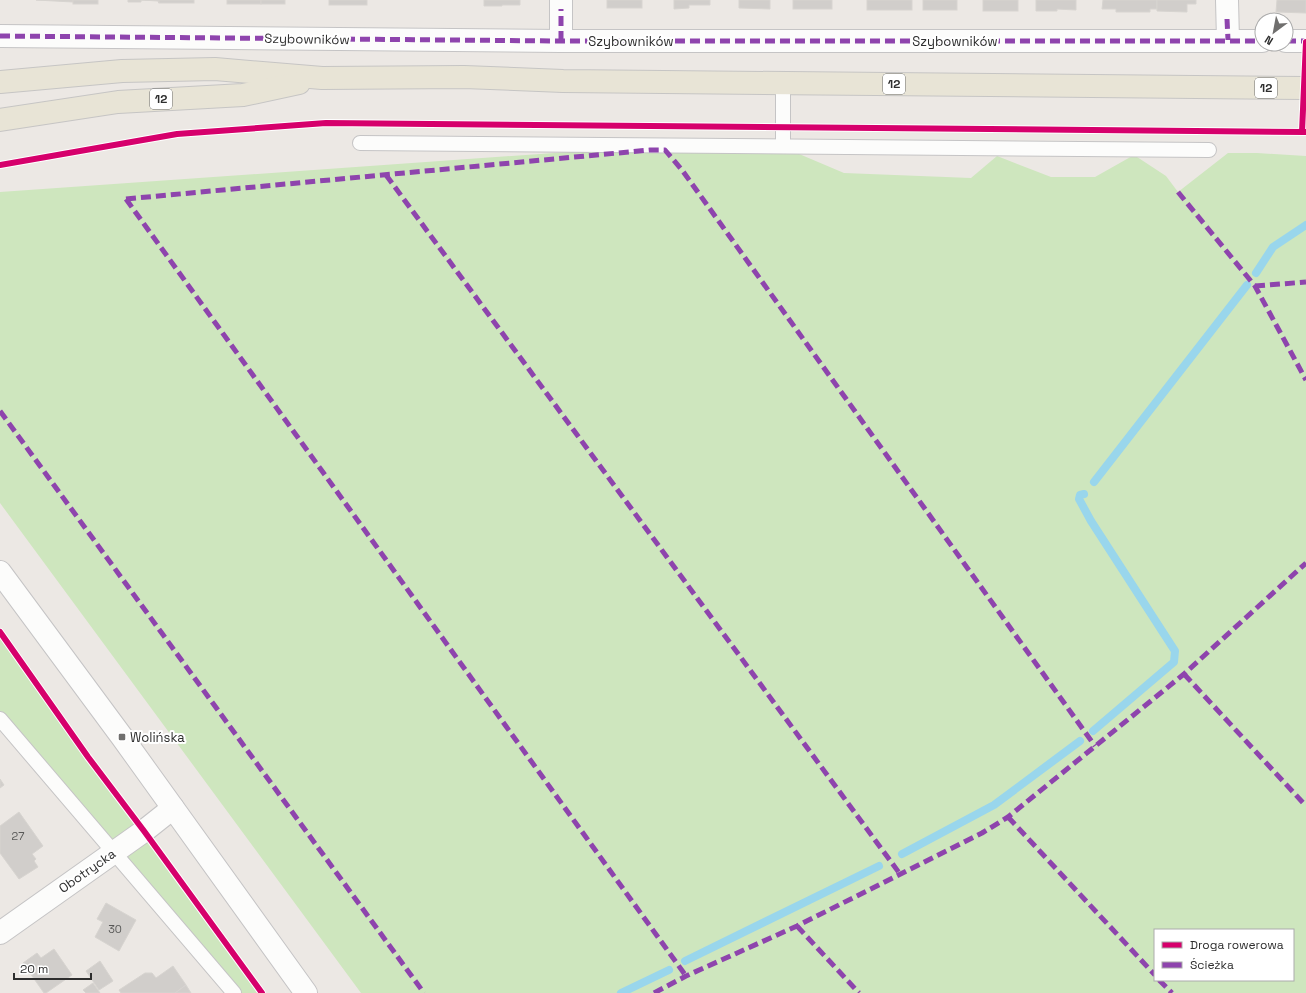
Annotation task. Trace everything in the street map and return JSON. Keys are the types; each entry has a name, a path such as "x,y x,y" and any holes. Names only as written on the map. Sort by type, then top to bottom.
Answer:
{"main road":[{"name":"12","path":"0,82 122,71 215,69 322,78 464,77 784,83 1306,88"},
{"name":"12","path":"0,120 118,102 243,95 322,78"}],"street":[{"path":"561,0 561,41"},
{"path":"1227,0 1228,40"},
{"name":"Szybowników","path":"0,36 561,41 1254,40"},
{"path":"1294,41 1306,41"},
{"path":"0,572 174,808 306,993"},
{"name":"Obotrycka","path":"0,933 174,808"}],"lane":[{"path":"783,146 784,83"},
{"path":"360,142 1209,150"},
{"path":"0,719 234,993"}],"green space":[{"path":"785,148 844,173 971,178 997,156 1051,177 1095,177 1134,155 1166,176 1178,192 1228,153 1306,156 1306,993 361,993 0,503 0,192 597,150"},
{"path":"0,632 88,757 177,877 206,921 259,993 234,993 0,719"}],"building":[{"path":"36,0 73,0 73,2"},
{"path":"73,0 98,0 98,4 73,4"},
{"path":"128,0 141,0 141,2 128,2"},
{"path":"141,0 159,0 159,3 158,1"},
{"path":"159,0 194,0 194,3 159,3"},
{"path":"227,0 261,0 261,4 227,4"},
{"path":"261,0 285,0 285,4 261,4"},
{"path":"329,0 367,0 367,5 329,5"},
{"path":"484,0 520,0 520,5 484,6"},
{"path":"607,0 642,0 642,8 607,8"},
{"path":"674,0 710,0 710,5 689,5 689,8 674,9"},
{"path":"739,0 770,0 770,9 739,8"},
{"path":"793,0 832,0 832,9 793,9"},
{"path":"867,0 912,0 912,10 867,10"},
{"path":"923,0 957,0 957,10 923,10"},
{"path":"983,0 1018,0 1018,11 983,11"},
{"path":"1036,0 1076,0 1076,10 1057,9 1057,11 1036,11"},
{"path":"1103,0 1157,0 1157,9 1150,9 1150,12 1116,12 1116,9 1102,9"},
{"path":"1157,0 1196,0 1196,4 1187,4 1187,12 1157,11"},
{"path":"1277,0 1306,0 1306,13 1276,12"},
{"path":"0,779 4,785 0,788"},
{"path":"19,812 43,846 32,854 36,859 34,861 38,867 19,879 0,853 0,826"},
{"path":"106,903 136,920 119,951 95,937 103,922 97,919"},
{"path":"54,949 72,975 44,993 23,963 37,953 41,958"},
{"path":"100,961 113,981 99,990 86,971"},
{"path":"173,966 186,985 175,993 121,993 119,990 145,973 152,973 156,978"},
{"path":"93,983 100,993 86,993 83,990"},
{"path":"186,985 191,993 175,993"}],"waterway":[{"path":"1256,273 1273,247 1306,225"},
{"path":"1094,482 1247,285"},
{"path":"1084,494 1080,495 1079,499 1091,521 1175,651 1174,662 1093,731"},
{"path":"902,854 994,805 1080,741"},
{"path":"685,961 879,866"},
{"path":"621,993 669,970"}],"marked path":[{"path":"561,9 561,41"},
{"path":"1227,19 1228,40"},
{"path":"0,36 561,41 1254,41"},
{"path":"1294,41 1306,41"},
{"path":"126,199 650,150 665,150 682,170 1095,746"},
{"path":"386,175 900,874"},
{"path":"1178,192 1255,286 1306,380"},
{"path":"126,199 686,976"},
{"path":"1255,286 1306,282"},
{"path":"0,411 424,993"},
{"path":"654,993 686,976 797,926 982,833 1008,817 1184,674 1306,563"},
{"path":"1184,674 1306,806"},
{"path":"1008,817 1154,974"},
{"path":"797,926 859,993"},
{"path":"1160,981 1172,993"}],"cycle path":[{"path":"1302,132 1306,42"},
{"path":"0,165 177,134 326,123 1306,132"},
{"path":"0,632 88,757 262,993"}],"place":[{"name":"Wolińska","path":"122,737"}]}
